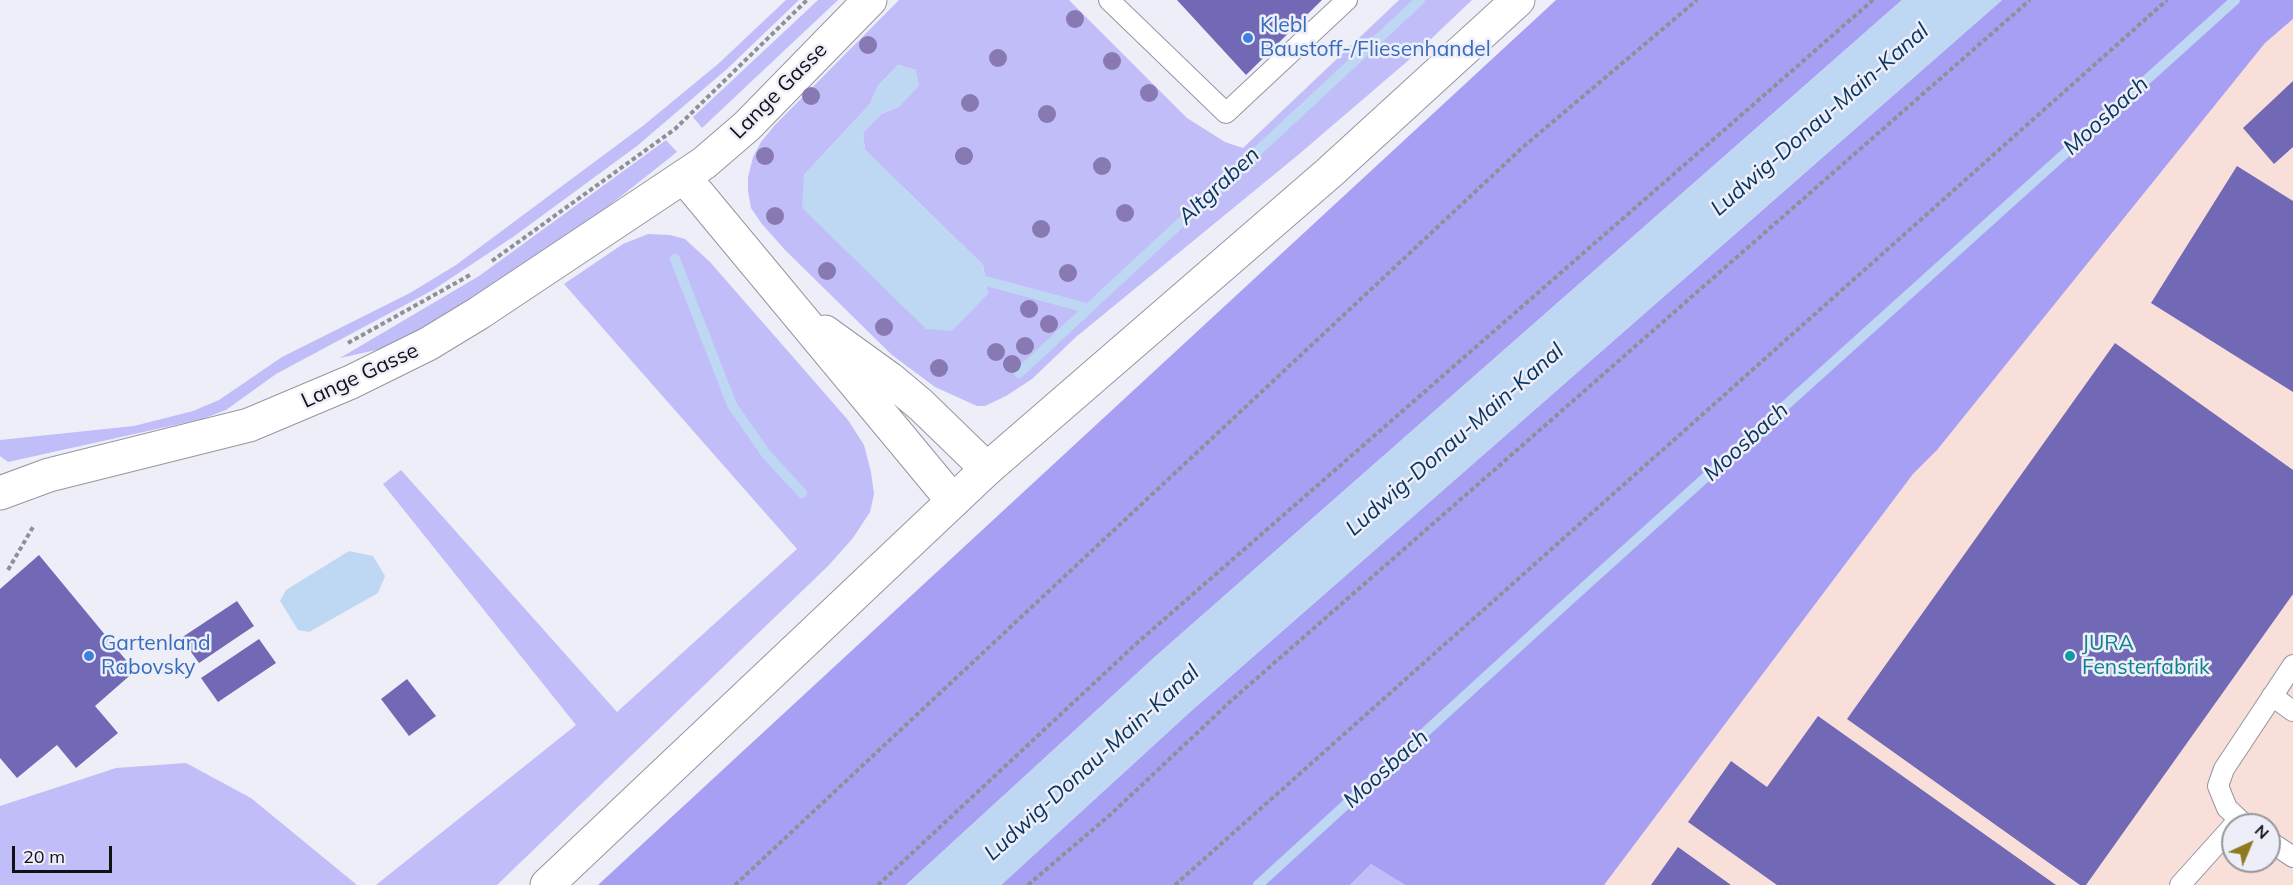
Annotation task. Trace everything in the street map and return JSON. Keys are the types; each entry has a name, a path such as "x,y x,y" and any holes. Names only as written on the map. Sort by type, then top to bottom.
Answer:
{"street":[{"name":"Lange Gasse","path":"0,493 49,475 249,425 351,382 428,344 480,314 684,177 747,126 870,0"},
{"path":"547,885 987,469 1330,172 1518,0"},
{"path":"684,177 953,501"},
{"path":"792,309 890,379 940,422 987,469"}],"lane":[{"path":"1109,0 1226,113 1347,0"},
{"path":"2230,813 2218,786 2223,769 2293,665"},
{"path":"2272,696 2293,711"},
{"path":"2180,885 2221,842"}],"path":[{"path":"486,265 675,129 807,0"},
{"path":"735,885 1514,155 1697,0"},
{"path":"878,885 1137,643 1873,0"},
{"path":"1028,885 1111,814 1232,700 2030,0"},
{"path":"1175,885 2167,0"},
{"path":"344,345 477,272"},
{"path":"8,570 33,527"}],"shaded area":[{"path":"786,0 799,0 727,69 637,146 513,237 433,290 276,374 226,410 202,419 8,462 0,456 0,440 134,426 193,411 219,400 282,357 410,293 456,265 644,125 718,64"},
{"path":"818,0 838,0 702,128 693,117"},
{"path":"899,0 1069,0 1187,118 1225,142 1243,148 1399,0 1472,0 1410,59 1298,155 1076,337 1032,379 985,406 977,406 935,387 892,355 785,250 762,224 751,208 748,177 753,157 761,142 775,125","holes":["898,65 916,70 899,107 881,114 863,133 865,150 983,265 988,294 804,175 870,104 878,86"]},
{"path":"1556,0 1902,0 1157,655 906,885 598,885"},
{"path":"2002,0 2293,0 2293,19 2265,43 1937,450 1913,474 1604,885 1405,885 1371,864 1350,885 1001,885 1190,712"},
{"path":"2293,19 2293,885 1604,885 1913,474 2265,43"},
{"path":"666,140 677,152 587,223 485,291 385,348 340,358 479,276"},
{"path":"648,234 670,235 685,239 710,262 848,420 864,445 871,472 874,494 870,512 853,538 829,565 497,885 376,885 576,725 383,484 401,470 617,712 797,549 564,284 623,244"},
{"path":"186,763 251,798 357,885 0,885 0,806 116,768"},
{"path":"1371,864 1405,885 1350,885"}],"water":[{"name":"Ludwig-Donau-Main-Kanal","path":"1902,0 2002,0 1190,712 1001,885 906,885 1157,655"},
{"path":"898,65 916,70 919,86 899,107 881,114 863,133 865,150 983,265 988,294 952,331 926,329 802,208 804,175 870,104 878,86"},
{"path":"349,551 373,556 385,576 378,593 309,632 298,630 280,601 286,590"}],"building":[{"name":"Klebl Baustoff-/Fliesenhandel","path":"1177,0 1322,0 1246,75"},
{"path":"2293,81 2293,147 2274,164 2243,128"},
{"path":"2237,166 2293,201 2293,392 2151,303"},
{"name":"JURA Fensterfabrik","path":"2115,343 2293,470 2293,594 2086,885 2080,885 1847,719"},
{"path":"39,555 135,671 95,706 118,733 76,768 57,745 17,778 0,758 0,589"},
{"path":"237,601 254,626 199,663 181,638"},
{"path":"259,639 276,663 218,702 201,678"},
{"path":"407,679 436,716 409,736 381,699"},
{"path":"1818,716 2056,885 1777,885 1688,822 1731,761 1767,787"},
{"path":"1678,847 1731,885 1651,885"}],"waterway":[{"name":"Altgraben","path":"1019,373 1420,0"},
{"name":"Moosbach","path":"1258,885 1573,597 2235,0"},
{"path":"675,259 732,405 766,454 802,493"},
{"path":"986,281 1086,308"}],"place":[{"name":"Klebl Baustoff-/Fliesenhandel","path":"1248,38"},
{"name":"Gartenland Rabovsky","path":"89,656"},
{"name":"JURA Fensterfabrik","path":"2070,656"}]}
